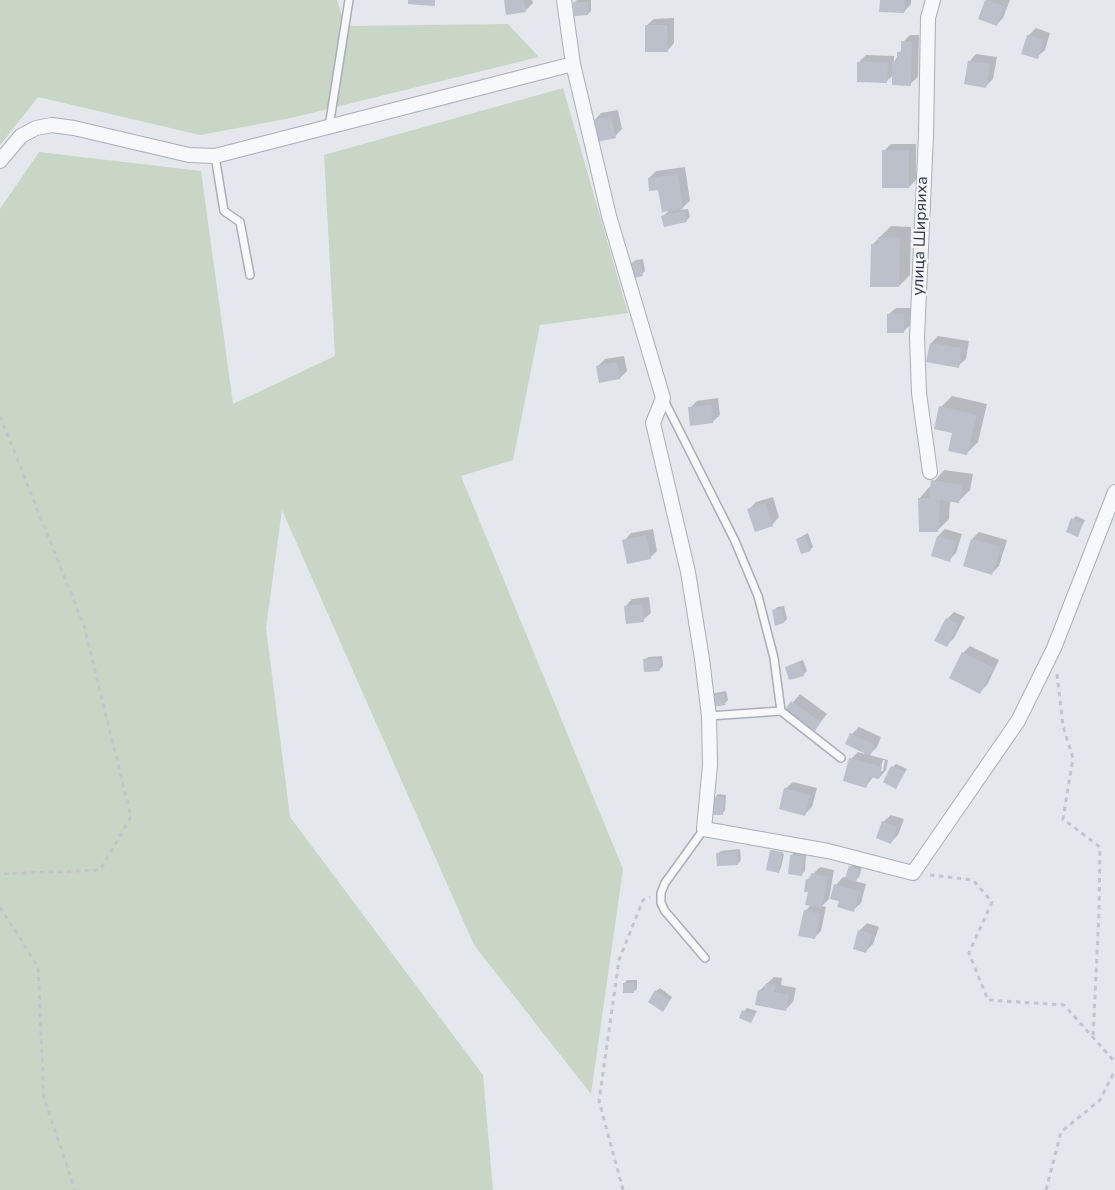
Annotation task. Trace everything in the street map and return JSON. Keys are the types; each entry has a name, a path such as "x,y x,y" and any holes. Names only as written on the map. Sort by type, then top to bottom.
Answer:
{"street":[{"path":"564,0 573,64 609,216 663,398 653,423 688,572 709,716 710,765 704,829 828,851 913,873 1018,721 1054,648 1115,492"},
{"name":"улица Ширяиха","path":"930,472 919,393 917,337 928,18 933,0"},
{"path":"0,161 21,136 36,128 52,125 189,155 215,156 573,64"}],"lane":[{"path":"329,127 349,0"},
{"path":"215,156 224,211 240,222 250,275"},
{"path":"663,398 735,541 758,596 774,658 781,711"},
{"path":"709,716 781,711 841,758"},
{"path":"704,829 665,883 661,893 661,903 665,911 705,958"}],"path":[{"path":"0,416 84,626 131,817 100,870 0,874"},
{"path":"1054,648 1063,726 1073,758 1063,819 1100,847 1093,1037"},
{"path":"913,873 973,880 992,902 969,953 988,1000 1064,1005 1115,1062"},
{"path":"623,1190 598,1101 619,960 643,900 661,893"},
{"path":"0,907 39,967 44,1098 75,1190"},
{"path":"1046,1190 1061,1132 1100,1100 1115,1070"}],"green space":[{"path":"0,0 337,0 345,26 508,24 539,57 291,118 200,135 38,97 0,145"},
{"path":"563,88 628,313 540,325 513,460 461,476 623,869 591,1094 474,945 282,510 266,628 290,817 483,1075 493,1190 0,1190 0,209 39,152 201,171 233,404 335,356 324,155"}],"building":[{"path":"408,0 435,0 435,6 408,4"},
{"path":"504,0 524,0 526,12 506,15"},
{"path":"880,0 905,0 904,13 879,12"},
{"path":"985,0 1004,6 997,26 978,19"},
{"path":"573,2 588,2 588,15 574,16"},
{"path":"645,25 667,25 668,52 645,52"},
{"path":"1027,35 1044,40 1038,59 1021,54"},
{"path":"901,41 912,42 911,86 892,85 892,62 897,62 897,52 901,52"},
{"path":"968,61 990,64 986,88 964,84"},
{"path":"857,62 888,62 887,83 857,82"},
{"path":"611,116 616,138 597,142 592,120"},
{"path":"882,150 909,150 909,188 882,188"},
{"path":"678,174 683,209 662,212 658,190 649,191 648,178"},
{"path":"685,211 687,222 664,227 661,216"},
{"path":"878,237 900,238 899,287 870,287 871,244 878,245"},
{"path":"640,261 643,276 634,278 631,263"},
{"path":"887,314 904,314 904,333 887,333"},
{"path":"930,343 962,348 959,368 926,362"},
{"path":"617,362 620,379 599,383 596,366"},
{"path":"711,405 713,423 690,426 688,407"},
{"path":"939,406 977,415 967,455 948,451 952,433 934,429"},
{"path":"931,480 963,485 959,503 940,500 938,532 919,532 918,498 929,498"},
{"path":"766,503 773,526 755,532 747,509"},
{"path":"1071,518 1083,523 1078,537 1066,532"},
{"path":"646,535 651,559 627,564 622,540"},
{"path":"805,536 811,551 801,554 796,539"},
{"path":"937,536 956,542 950,562 931,556"},
{"path":"971,539 1001,547 992,575 963,566"},
{"path":"642,604 644,622 626,624 624,606"},
{"path":"781,608 784,623 775,626 772,610"},
{"path":"946,618 959,624 947,647 934,641"},
{"path":"962,652 993,668 980,694 949,678"},
{"path":"659,658 660,671 644,672 643,659"},
{"path":"800,663 804,676 789,680 785,667"},
{"path":"724,694 725,705 712,707 711,695"},
{"path":"791,701 821,722 815,731 785,710"},
{"path":"850,733 875,745 870,756 845,744"},
{"path":"849,758 882,767 879,779 870,777 866,788 843,781"},
{"path":"891,766 905,772 896,789 883,782"},
{"path":"784,788 810,795 805,816 779,809"},
{"path":"713,797 724,797 723,815 712,815"},
{"path":"882,821 897,827 891,844 876,838"},
{"path":"770,850 783,852 779,873 766,870"},
{"path":"737,852 738,865 717,866 716,853"},
{"path":"790,855 804,856 802,876 788,874"},
{"path":"849,866 860,870 856,882 845,878"},
{"path":"811,873 828,877 822,908 805,905 808,892 804,892 806,879 810,880"},
{"path":"834,884 860,891 854,912 837,907 839,901 830,899"},
{"path":"804,910 820,914 815,939 798,936"},
{"path":"858,930 872,934 866,953 853,949"},
{"path":"623,983 634,983 634,993 623,993"},
{"path":"766,983 776,985 774,992 789,995 786,1011 755,1005 758,990 764,991"},
{"path":"655,990 670,1000 663,1012 648,1002"},
{"path":"742,1010 755,1015 751,1023 739,1018"}]}
